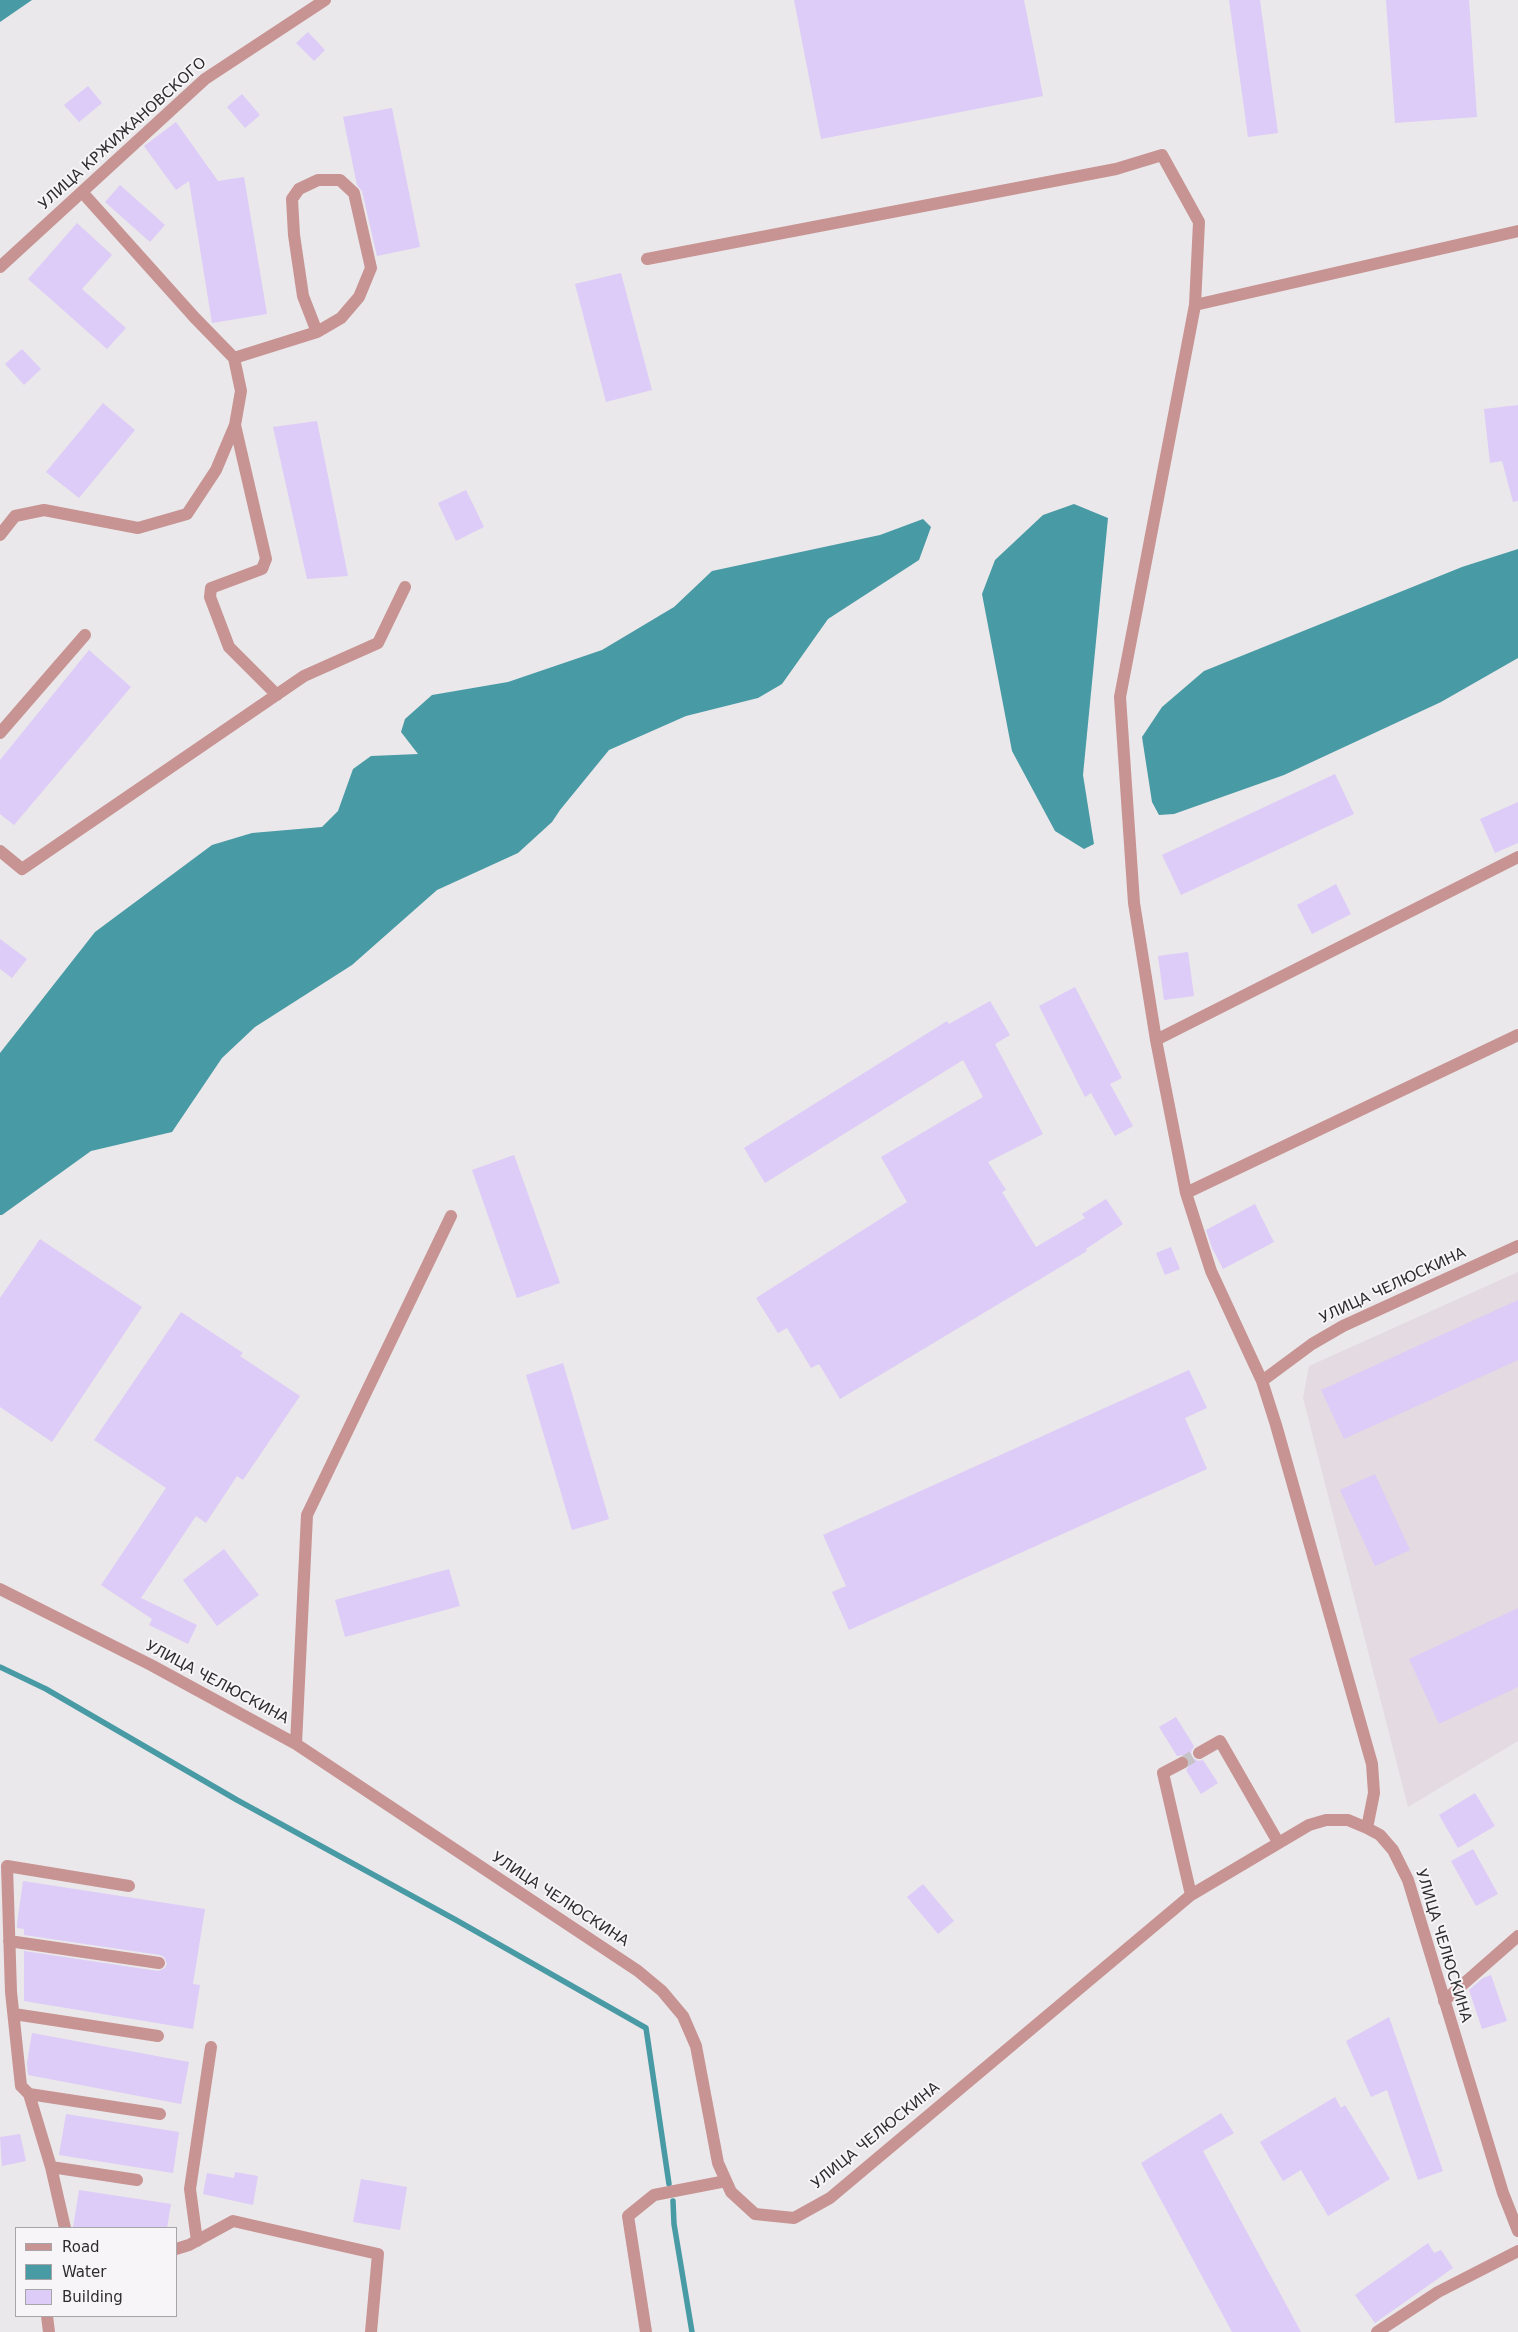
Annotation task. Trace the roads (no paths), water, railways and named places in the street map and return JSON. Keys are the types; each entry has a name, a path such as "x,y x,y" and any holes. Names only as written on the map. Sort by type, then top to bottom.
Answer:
{"street":[{"name":"УЛИЦА КРЖИЖАНОВСКОГО","path":"0,267 205,79 324,0"},
{"path":"647,259 1116,169 1162,155 1199,222 1196,305 1120,698 1134,903 1156,1040 1186,1193 1211,1271 1262,1381 1372,1764 1374,1793 1367,1828"},
{"path":"234,358 317,332 341,318 359,297 371,268 354,193 340,180 318,180 299,189 292,200 294,234 302,296 317,332"},
{"path":"0,534 15,516 44,510 138,528 187,514 216,470 235,425 242,391 234,358 195,318 82,192"},
{"path":"1196,305 1518,231"},
{"path":"235,425 266,559 262,569 211,588 210,597 229,647 277,695"},
{"path":"0,851 22,869 304,676 378,642 405,587"},
{"path":"0,732 85,635"},
{"path":"1156,1040 1518,858"},
{"path":"1186,1193 1518,1035"},
{"path":"296,1744 307,1516 451,1216"},
{"name":"УЛИЦА ЧЕЛЮСКИНА","path":"1262,1381 1312,1344 1343,1326 1518,1246"},
{"name":"УЛИЦА ЧЕЛЮСКИНА","path":"0,1589 150,1665 296,1744 638,1971 662,1991 683,2016 696,2046 718,2163 731,2192 755,2214 794,2218 830,2198 1191,1895 1309,1825 1326,1820 1348,1820 1367,1828 1380,1836 1393,1850 1408,1880 1503,2193 1518,2231"},
{"path":"1199,1753 1220,1741 1278,1842"},
{"path":"1182,1763 1163,1773 1191,1895"},
{"path":"65,2227 51,2167 29,2094 21,2086 9,1941 7,1866 128,1886"},
{"path":"1444,2001 1518,1936"},
{"path":"9,1941 159,1963"},
{"path":"14,2014 158,2036"},
{"path":"197,2241 190,2189 211,2047"},
{"path":"29,2094 160,2114"},
{"path":"51,2167 138,2180"},
{"path":"646,2332 628,2216 654,2195 726,2181"},
{"path":"178,2248 197,2241 233,2221 378,2254 372,2328"},
{"path":"1377,2332 1438,2292 1518,2251"},
{"path":"47,2317 49,2332"}],"water":[{"path":"0,0 32,0 0,22"},
{"path":"1074,504 1108,518 1083,775 1094,844 1084,849 1055,831 1012,751 982,594 995,560 1043,515"},
{"path":"923,519 931,527 919,560 828,619 782,684 758,698 686,716 609,750 552,822 518,853 437,890 352,965 255,1027 222,1058 172,1132 91,1151 0,1215 0,1053 95,932 212,845 252,833 322,827 338,811 353,769 371,756 418,754 401,732 405,719 432,695 508,682 602,650 674,607 712,571 880,535"},
{"path":"1518,549 1518,658 1441,702 1284,775 1174,814 1159,815 1152,802 1142,737 1162,707 1204,671 1462,567"}],"waterway":[{"path":"0,1667 46,1689 237,1800 456,1920 646,2028 669,2184"},
{"path":"673,2201 674,2224 692,2332"}],"tunnel":[{"path":"1182,1763 1199,1753"}]}
